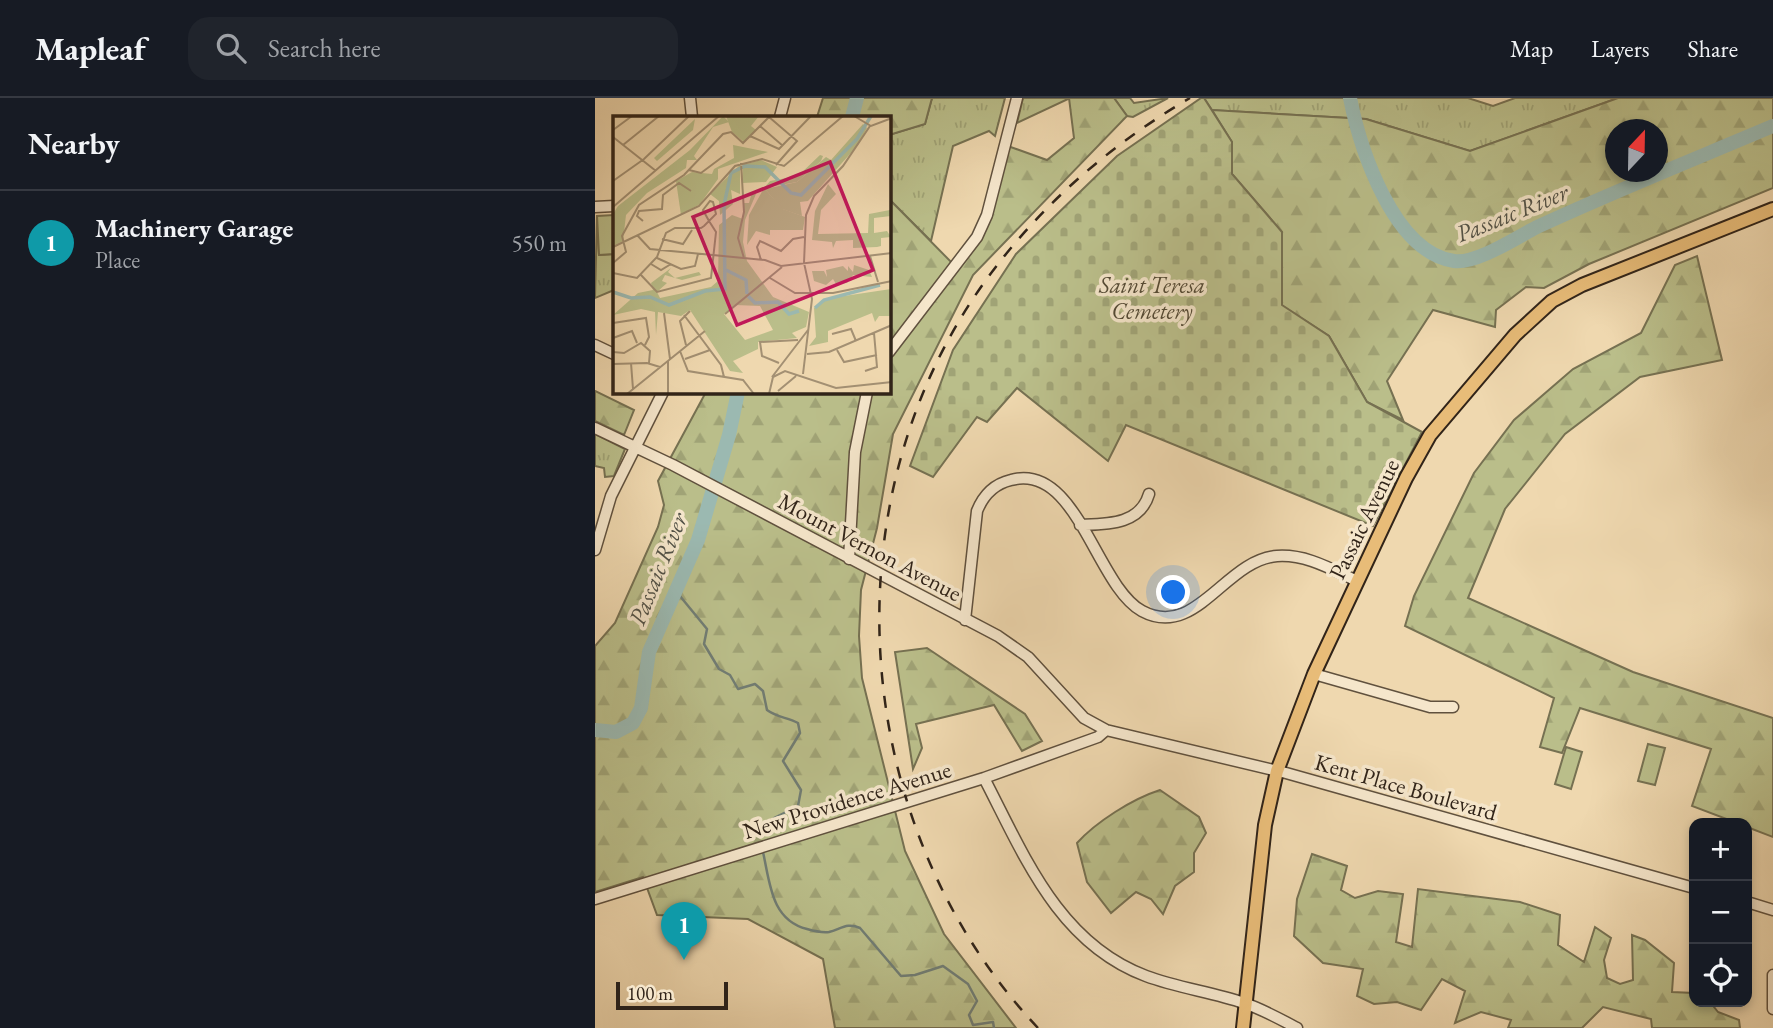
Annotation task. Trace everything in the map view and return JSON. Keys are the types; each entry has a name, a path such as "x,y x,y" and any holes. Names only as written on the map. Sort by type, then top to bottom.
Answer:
{"main road":[{"name":"Passaic Avenue","path":"1243,1028 1265,825 1277,771 1314,674 1406,478 1430,435 1534,316 1582,285 1773,209"}],"street":[{"path":"690,98 692,116"},
{"path":"780,116 785,98"},
{"path":"891,349 977,237 987,215 1017,98"},
{"path":"595,206 613,206"},
{"path":"595,345 613,354"},
{"path":"595,550 611,496 662,394"},
{"path":"849,559 855,452 867,394"},
{"name":"Mount Vernon Avenue","path":"595,428 634,449 673,465 965,620 1028,657 1084,718 1106,730"},
{"path":"965,620 977,511 989,492 1011,480 1040,481 1060,496 1129,601 1141,611 1153,615 1172,616 1190,611 1205,601 1239,569 1268,558 1305,559 1357,582"},
{"path":"1080,525 1129,519 1142,510 1149,494"},
{"path":"1314,674 1430,707 1453,707"},
{"name":"Kent Place Boulevard","path":"1106,730 1277,771 1689,887"},
{"name":"New Providence Avenue","path":"595,899 984,778 1098,737 1106,730"},
{"path":"984,778 1038,883 1068,922 1086,939 1126,967 1246,1004 1297,1028"},
{"path":"1752,904 1773,910"},
{"path":"1773,975 1773,1009"}],"green space":[{"path":"823,98 932,98 925,124 891,134 891,116 817,116"},
{"path":"932,98 1005,98 995,136 989,131 953,146 931,241 891,201 891,134 925,124"},
{"path":"1023,98 1070,98 1017,123"},
{"path":"1069,98 1114,98 1127,116 973,275 893,434 877,528 861,590 859,636 862,678 905,851 944,934 1016,1028 835,1028 823,959 748,919 657,915 643,877 595,892 595,646 615,623 658,527 664,505 658,481 705,394 891,394 891,201 957,268 985,226 1005,145 1047,160 1074,138"},
{"path":"1114,98 1130,98 1134,103 1168,98 1133,117 1127,116"},
{"path":"1204,98 1468,98 1493,106 1515,98 1618,98 1470,151 1366,119 1212,110"},
{"name":"Saint Teresa Cemetery","path":"1204,98 1232,142 1232,174 1282,232 1282,305 1329,336 1367,402 1422,432 1373,526 1126,425 1108,461 1017,388 987,422 977,417 933,477 910,466 953,350 1016,254 1117,156"},
{"path":"1618,98 1773,98 1773,188 1589,264 1544,288 1526,287 1496,310 1495,327 1433,310 1387,381 1403,420 1367,402 1329,336 1281,305 1282,232 1232,174 1232,142 1212,110 1366,119 1470,151"},
{"path":"613,215 613,254 599,255 597,216"},
{"path":"597,216 599,255 613,254 613,290 595,298"},
{"path":"1697,256 1722,360 1640,377 1565,434 1505,509 1468,598 1633,672 1773,718 1773,837 1752,829 1752,818 1724,818 1692,806 1711,749 1580,708 1562,753 1540,747 1554,698 1405,626 1414,596 1474,473 1514,420 1573,369 1641,333 1675,265"},
{"path":"595,391 634,410 624,435 595,421"},
{"path":"595,434 625,449 614,476 605,477 604,468 595,466"},
{"path":"927,648 1025,714 1042,741 1022,751 994,705 916,724 922,748 913,769 895,652"},
{"path":"1648,744 1665,748 1655,785 1638,781"},
{"path":"1566,747 1582,752 1571,789 1555,784"},
{"path":"1160,790 1199,817 1206,833 1194,853 1194,872 1175,886 1163,914 1151,899 1136,892 1111,913 1087,882 1077,843 1115,812"},
{"path":"1312,854 1347,866 1341,890 1355,898 1378,891 1403,894 1396,942 1412,947 1418,889 1520,902 1560,915 1558,945 1584,962 1595,927 1611,938 1604,960 1607,978 1620,984 1633,980 1632,935 1645,940 1674,963 1672,992 1689,993 1689,1007 1714,1007 1718,1012 1739,1020 1740,1028 1652,1028 1651,1019 1603,1007 1582,1028 1508,1028 1511,1020 1481,1012 1455,1023 1465,991 1442,979 1421,1010 1397,1002 1374,1004 1357,996 1363,969 1323,963 1294,936 1297,899"}],"waterway":[{"name":"Passaic River","path":"852,116 857,98"},
{"name":"Passaic River","path":"1350,98 1371,169 1397,219 1413,239 1432,253 1454,261 1485,254 1566,214 1773,126"},
{"name":"Passaic River","path":"595,730 616,732 633,723 641,708 649,652 698,540 729,435 738,394"},
{"path":"675,590 707,629 704,644 719,669 730,675 738,689 755,684 763,691 767,710 798,723 800,733 783,761 801,790 798,806 774,818 761,836"},
{"path":"763,852 774,899 786,918 807,929 820,932 848,926 860,928 901,976 915,975 943,966 968,984 977,1001 969,1015 973,1025 993,1022 994,1028"}],"railway":[{"path":"1038,1028 976,949 929,860 897,766 881,667 881,567 898,469 931,374 981,287 1025,231 1075,181 1130,137 1190,98"}],"place":[{"name":"Machinery Garage","path":"684,960"}]}
